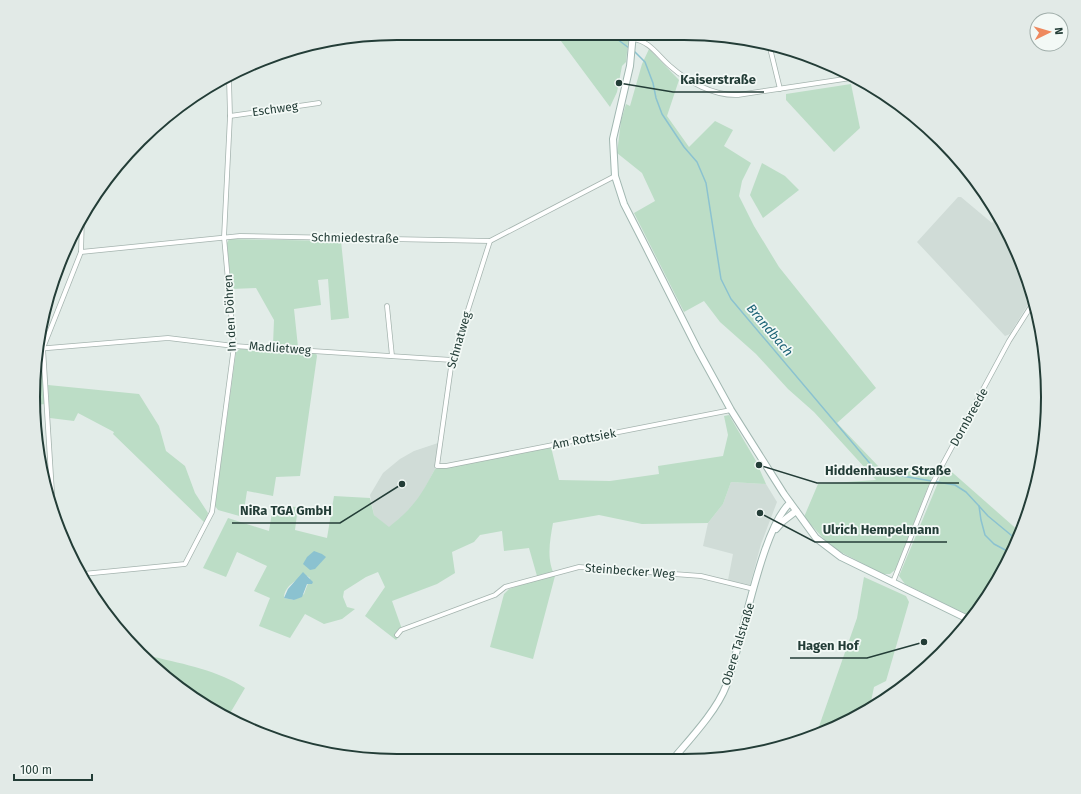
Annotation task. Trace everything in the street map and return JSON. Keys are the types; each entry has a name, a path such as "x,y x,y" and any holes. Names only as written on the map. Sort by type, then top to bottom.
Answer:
{"main road":[{"path":"633,40 632,53 613,139 615,176 624,204 698,350 732,410 790,504 816,538 832,551 964,617"},
{"name":"Obere Talstraße","path":"677,754 705,720 726,688 754,589 770,540 783,510 790,504"},
{"name":"Obere Talstraße","path":"770,540 777,527 796,512"}],"street":[{"path":"638,40 644,41 669,65 688,79 720,94 738,95 845,79"},
{"path":"770,51 780,88"},
{"name":"In den Döhren","path":"87,574 185,564 212,512 234,346 224,237 230,116 229,82"},
{"name":"Eschweg","path":"230,116 319,103"},
{"name":"Schmiedestraße","path":"81,252 224,237 490,241 615,176"},
{"path":"44,346 81,252 82,230"},
{"name":"Schnatweg","path":"437,466 452,360 490,241"},
{"path":"387,306 392,356"},
{"name":"Dornbreede","path":"893,582 932,484 1009,341 1030,307"},
{"name":"Madlietweg","path":"43,348 168,338 234,346 452,360"},
{"path":"43,349 52,488"},
{"name":"Am Rottsiek","path":"437,466 446,466 732,410"},
{"name":"Steinbecker Weg","path":"398,635 401,630 495,595 505,587 580,567 701,576 754,589"}],"shaded area":[{"path":"958,197 961,197 992,223 994,221 1014,260 1029,303 1010,334 1005,336 917,242"},
{"path":"438,443 435,469 419,499 409,511 389,528 374,515 370,495 383,473 400,459 414,451"},
{"path":"731,482 766,484 777,502 761,544 750,585 728,580 733,554 703,546 708,523 723,504"}],"green space":[{"path":"560,40 628,40 626,62 622,66 617,92 610,107"},
{"path":"649,49 679,80 667,116 689,147 715,121 733,130 724,146 751,163 742,181 739,196 754,226 779,267 876,388 837,423 879,467 933,474 896,569 890,574 883,574 831,547 804,517 818,484 876,480 814,412 788,389 756,354 720,322 704,301 684,312 634,213 655,201 642,173 617,153 621,121 626,104 630,106 642,64"},
{"path":"851,84 860,128 834,152 786,100 786,94"},
{"path":"762,163 785,176 799,190 763,218 750,195"},
{"path":"229,239 341,241 349,318 331,320 328,279 318,280 321,305 294,309 298,347 273,345 274,320 256,288 231,289 227,243"},
{"path":"240,349 316,353 317,356 300,476 276,477 273,496 247,491 243,517 218,510 215,506 236,352"},
{"path":"43,356 43,356 45,404 40,405"},
{"path":"48,385 139,394 159,426 166,451 185,466 195,493 208,513 205,523 113,434 114,432 78,413 74,421 50,418"},
{"path":"729,415 756,461 766,484 731,482 723,504 708,523 642,524 599,515 553,523 550,543 550,563 555,576 533,659 490,647 504,594 509,589 536,580 537,576 529,548 504,551 502,531 480,535 474,542 452,552 455,573 437,584 392,601 403,632 396,640 365,616 385,587 378,572 366,577 344,591 343,597 347,607 355,609 342,619 324,624 305,614 290,638 259,626 270,598 254,591 267,566 237,552 226,577 203,568 228,518 269,531 273,506 298,507 295,530 327,538 334,496 370,498 374,515 389,527 416,501 435,469 551,447 559,480 610,481 659,474 658,466 723,456 728,435 724,416","holes":["307,576 310,578 304,594 294,600 284,598 286,590 292,584"]},
{"path":"945,466 1016,528 993,576 967,614 905,584 899,576"},
{"path":"864,577 906,596 909,602 886,681 874,687 871,701 818,728 857,618"},
{"path":"154,657 189,665 213,673 245,688 230,713 199,694"}],"water":[{"path":"314,551 326,557 315,569 310,570 303,564 307,557"},
{"path":"303,572 313,582 312,584 307,584 302,597 294,600 284,598 288,589"}],"waterway":[{"name":"Brandbach","path":"618,40 629,48"},
{"name":"Brandbach","path":"634,51 645,62 662,114 684,147 697,162 706,183 721,279 731,299 873,467 896,475 955,485 966,492 979,506 985,535 994,544 1006,550"},
{"path":"979,506 988,516 1013,537"}],"place":[{"name":"Kaiserstraße","path":"619,83"},
{"name":"Hiddenhauser Straße","path":"759,465"},
{"name":"NiRa TGA GmbH","path":"402,484"},
{"name":"Ulrich Hempelmann","path":"760,513"},
{"name":"Hagen Hof","path":"924,642"}]}
